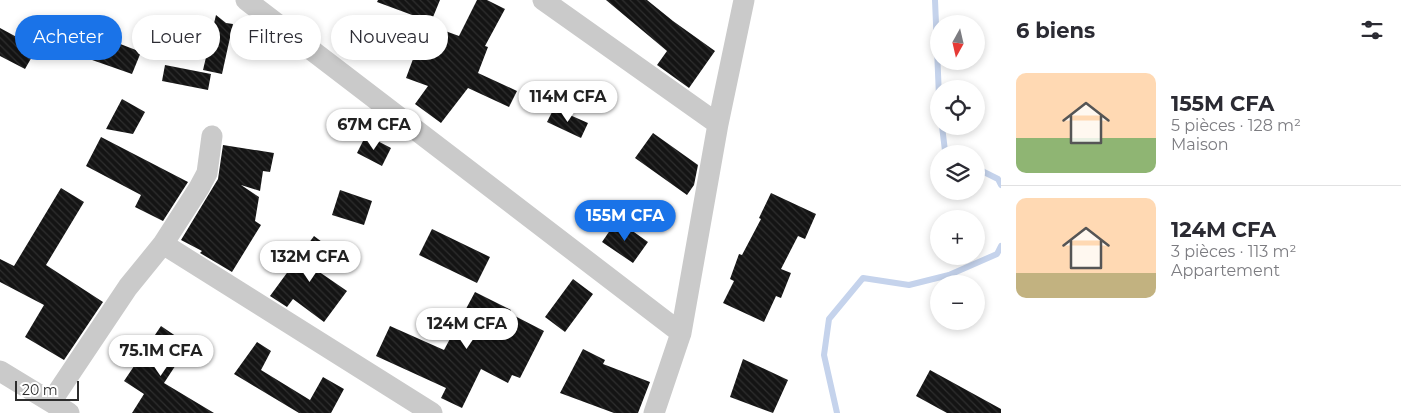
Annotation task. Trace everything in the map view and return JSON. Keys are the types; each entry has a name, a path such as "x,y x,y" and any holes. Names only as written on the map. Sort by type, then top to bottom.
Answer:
{"street":[{"path":"246,0 681,333"},
{"path":"543,0 718,124"},
{"path":"654,413 681,333 718,124 744,0"},
{"path":"51,402 128,287 163,244 199,188 207,173 212,136"},
{"path":"163,244 432,413"},
{"path":"0,371 69,413"}],"building":[{"path":"378,0 440,0 434,15 412,15 377,2"},
{"path":"477,0 487,0 505,9 485,46 488,47 478,73 517,91 509,107 468,88 441,123 415,104 428,86 406,78 413,60 448,60 448,32 459,36"},
{"path":"606,0 647,0 715,51 689,88 657,65 667,51"},
{"path":"220,18 230,24 230,38 222,74 203,70 205,60 220,60"},
{"path":"0,28 15,36 15,60 30,60 25,69 0,56"},
{"path":"122,45 132,49 132,60 138,60 132,74 92,60 122,60"},
{"path":"165,65 211,74 208,90 162,81"},
{"path":"122,99 145,112 133,134 106,129"},
{"path":"554,108 588,123 581,138 547,122"},
{"path":"653,133 698,165 694,185 687,195 635,158"},
{"path":"366,135 391,148 382,166 357,153"},
{"path":"101,137 188,182 163,221 135,207 141,195 86,166"},
{"path":"223,145 274,153 270,172 263,171 260,191 241,185 259,197 255,221 261,225 232,272 200,253 202,251 181,240 218,179"},
{"path":"61,188 84,202 46,265 103,302 64,360 25,337 44,305 0,282 0,259 14,266"},
{"path":"340,190 372,201 364,225 332,215"},
{"path":"771,193 816,214 805,239 798,236 781,269 791,273 781,298 776,296 764,322 723,303 734,281 730,279 739,254 742,255 761,219 759,218"},
{"path":"617,220 648,242 633,263 602,242"},
{"path":"432,229 490,257 477,283 419,255"},
{"path":"314,236 330,248 315,269 347,291 324,322 293,299 287,307 270,296"},
{"path":"573,279 593,294 565,332 545,317"},
{"path":"475,292 511,310 509,313 544,331 520,378 512,375 508,383 481,369 462,408 441,398 446,388 376,356 390,326 444,350"},
{"path":"161,326 189,345 164,383 214,413 132,413 144,394 124,381"},
{"path":"257,342 271,351 261,370 310,400 323,377 344,389 331,413 299,413 234,374"},
{"path":"583,349 605,360 603,364 650,382 638,413 614,413 560,393"},
{"path":"743,359 788,380 773,413 730,397"},
{"path":"930,370 1001,409 1001,413 947,413 916,396"}],"waterway":[{"path":"935,0 938,80"},
{"path":"943,135 944,145"},
{"path":"985,172 998,179 1001,185"},
{"path":"837,413 824,355 829,319 863,278 909,285 949,275 997,254 1001,246"}]}
